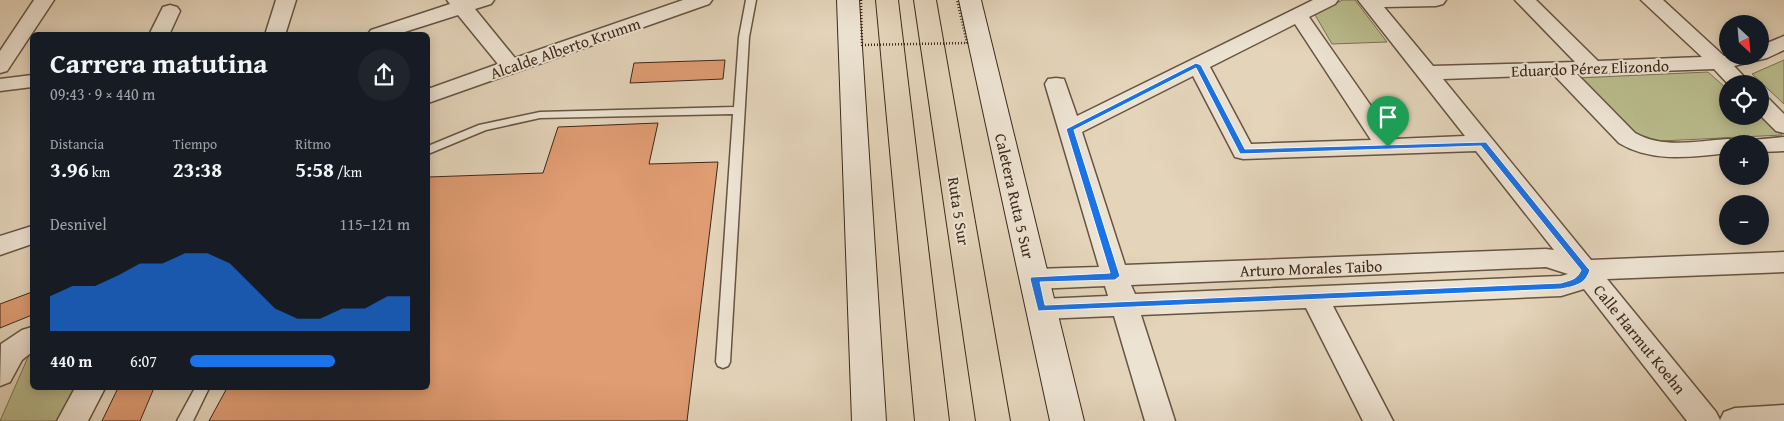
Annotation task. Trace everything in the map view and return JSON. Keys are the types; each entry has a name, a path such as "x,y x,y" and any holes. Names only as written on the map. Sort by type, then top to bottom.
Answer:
{"highway":[{"path":"886,0 932,421"},
{"name":"Ruta 5 Sur","path":"925,0 993,421"}],"main road":[{"path":"848,0 869,421"},
{"name":"Caletera Ruta 5 Sur","path":"970,0 1067,421"}],"street":[{"path":"0,67 44,0"},
{"path":"276,32 286,0"},
{"path":"383,32 460,3 484,0"},
{"path":"1070,129 1328,0"},
{"path":"1369,1 1436,0"},
{"path":"1525,0 1594,68"},
{"path":"1651,0 1688,32 1719,63"},
{"name":"Calle Harmut Koehn","path":"1369,1 1706,421"},
{"name":"Alcalde Alberto Krumm","path":"430,95 688,2"},
{"path":"460,3 511,67"},
{"path":"160,32 170,11"},
{"path":"1298,15 1388,147"},
{"path":"1769,50 1784,42"},
{"name":"Eduardo Pérez Elizondo","path":"1427,73 1719,63"},
{"path":"1198,65 1242,152 1483,144"},
{"path":"1721,65 1731,75"},
{"path":"1560,69 1627,138 1640,146 1652,149 1719,146"},
{"path":"0,86 30,81"},
{"path":"1056,84 1160,421"},
{"path":"1769,112 1784,126"},
{"path":"1769,145 1784,144"},
{"path":"0,246 30,236"},
{"name":"Arturo Morales Taibo","path":"1034,279 1546,258 1568,263 1585,270 1784,262"},
{"name":"Arturo Morales Taibo","path":"1041,308 1561,286 1578,282 1583,277 1585,270"},
{"path":"1314,297 1378,421"},
{"path":"0,374 11,352 30,339"},
{"path":"72,421 89,390"},
{"path":"1735,421 1784,418"}],"lane":[{"path":"723,362 744,37 750,0"},
{"path":"430,149 483,127 540,115 739,110"},
{"path":"185,421 201,390"}],"path":[{"path":"860,0 862,45 967,43 957,0"}],"green space":[{"path":"1343,0 1355,0 1387,42 1332,44 1314,13"},
{"path":"1784,60 1784,104 1769,90 1769,75 1752,74"},
{"path":"1708,72 1719,82 1719,125 1769,124 1782,135 1719,135 1719,138 1641,142 1577,78"},
{"path":"30,353 30,390 75,390 57,421 0,421"}],"building":[{"path":"725,60 723,79 630,83 634,63"},
{"path":"658,123 649,164 718,162 687,421 209,421 226,390 430,390 430,177 543,173 558,127"},
{"path":"30,293 30,316 0,328 0,304"},
{"path":"117,390 153,390 140,421 102,421"}],"route":[{"path":"1198,65 1242,152 1388,147 1483,144 1585,270 1583,277 1578,282 1561,286 1041,308 1034,279 1115,276 1070,129 1198,65"}]}
